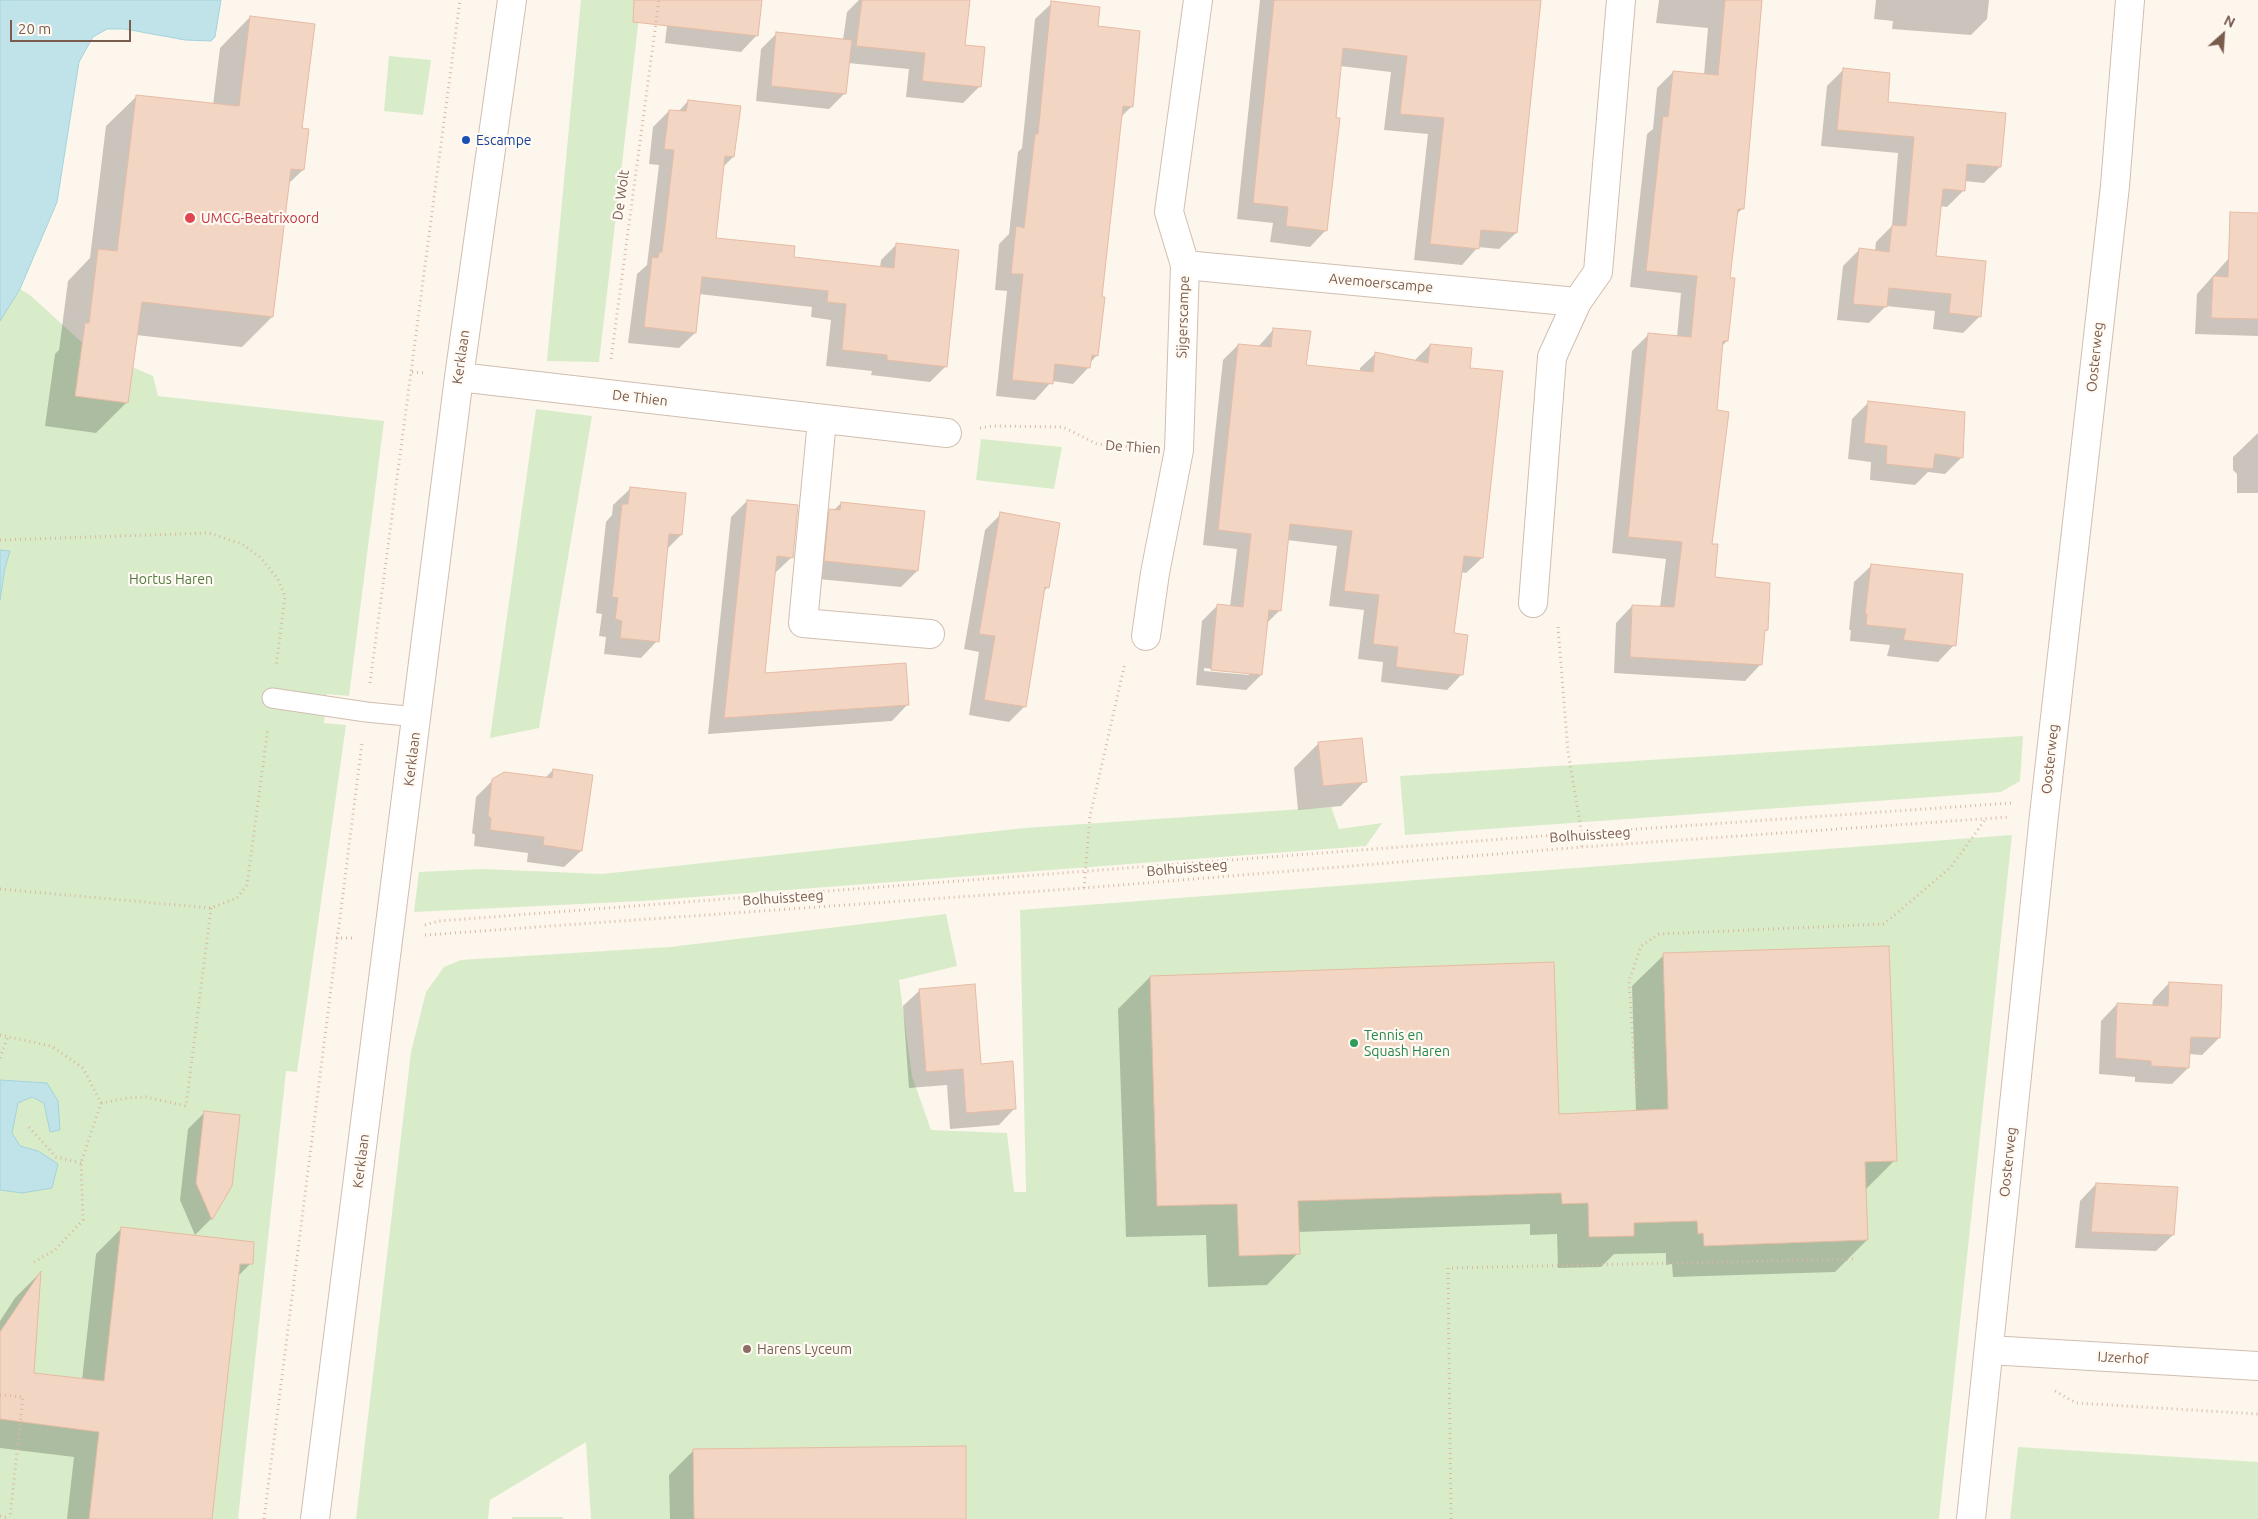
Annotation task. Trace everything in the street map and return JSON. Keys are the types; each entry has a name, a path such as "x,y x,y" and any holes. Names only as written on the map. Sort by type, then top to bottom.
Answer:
{"street":[{"name":"Kerklaan","path":"315,1519 417,717 458,377 512,0"},
{"name":"Sijgerscampe","path":"1146,636 1155,573 1180,450 1185,265 1169,212 1198,0"},
{"path":"1533,603 1552,357 1577,302 1598,272 1621,0"},
{"name":"Oosterweg","path":"1971,1519 2044,815 2115,186 2130,0"},
{"name":"Avemoerscampe","path":"1185,265 1577,302"},
{"name":"De Thien","path":"458,377 947,433"},
{"path":"822,420 803,623 930,634"},
{"name":"IJzerhof","path":"1989,1350 2258,1366"}],"lane":[{"path":"272,698 366,712 417,717"}],"path":[{"path":"264,1519 366,712 460,0"},
{"name":"De Wolt","path":"606,394 659,0"},
{"name":"De Thien","path":"947,433 993,426 1063,427 1097,444 1180,450"},
{"path":"0,540 209,533 242,544 260,557 278,578 285,596 247,885 237,898 211,908 0,889"},
{"path":"1533,603 1557,623 1568,752 1582,847"},
{"path":"1084,888 1090,816 1127,654 1146,636"},
{"path":"389,938 439,921 1581,833 2024,802 2044,815"},
{"name":"Bolhuissteeg","path":"389,938 1084,888 1582,847 1986,819 1951,867 1884,924 1659,934 1641,946 1629,981 1636,1088"},
{"path":"101,1103 146,1097 186,1106 211,908"},
{"path":"0,1035 50,1046 83,1068 101,1103 81,1162 83,1220 56,1250 34,1262"},
{"path":"0,1058 8,1036"},
{"path":"29,1127 56,1157 81,1162"},
{"path":"1451,1519 1448,1268 1857,1259"},
{"path":"2052,1389 2076,1403 2258,1414"},
{"path":"0,1395 23,1397 10,1518 0,1516"}],"green space":[{"path":"581,0 641,0 599,362 547,361"},
{"path":"389,56 431,60 423,115 384,111"},
{"name":"Hortus Haren","path":"20,289 30,295 88,348 153,376 158,396 384,421 349,696 327,694 324,723 346,725 297,1072 286,1071 238,1519 0,1519 0,321"},
{"path":"536,409 592,416 539,728 490,738"},
{"path":"981,439 1062,447 1054,489 976,480"},
{"path":"2023,736 2020,781 2001,792 1405,835 1400,776"},
{"path":"1331,807 1339,829 1382,823 1366,846 642,901 414,912 419,872 482,869 602,874 1025,828"},
{"path":"2012,835 1939,1519 966,1519 966,1447 694,1519 591,1519 586,1442 490,1500 488,1519 356,1519 411,1052 426,992 444,967 461,960 670,947 946,914 957,966 899,980 912,1076 931,1130 1007,1133 1014,1192 1026,1192 1020,910"},
{"path":"2018,1447 2258,1462 2258,1519 2010,1519"},
{"path":"512,1517 563,1517 563,1519 512,1519"}],"water":[{"path":"0,0 221,0 215,37 211,41 185,40 125,29 107,29 93,37 79,62 57,202 20,289 0,321"},
{"path":"0,550 10,551 0,600"},
{"path":"0,1080 47,1083 58,1101 60,1130 50,1132 44,1103 32,1097 18,1103 12,1133 20,1146 38,1151 58,1164 52,1188 22,1193 0,1190"}],"building":[{"path":"634,0 762,0 758,36 633,22"},
{"path":"862,0 970,0 965,45 985,47 981,87 922,81 925,53 856,46"},
{"path":"1274,0 1541,0 1517,233 1481,230 1479,249 1430,244 1444,118 1400,114 1407,56 1343,48 1336,118 1340,118 1327,231 1286,226 1288,207 1253,203"},
{"path":"1725,0 1762,0 1744,209 1738,209 1730,278 1735,278 1728,341 1723,341 1717,410 1729,412 1712,544 1718,544 1715,577 1770,583 1768,630 1765,630 1762,665 1630,657 1632,605 1674,607 1682,542 1628,537 1648,333 1691,337 1697,276 1646,271 1663,116 1668,117 1673,71 1718,75"},
{"path":"1051,1 1100,7 1098,26 1140,31 1133,107 1123,106 1102,297 1105,297 1098,356 1092,355 1090,368 1055,364 1053,384 1012,380 1023,274 1011,274 1016,226 1024,228 1035,134 1038,134"},
{"path":"250,16 315,24 302,128 309,129 304,170 291,169 273,317 142,302 128,403 75,396 85,323 89,323 98,249 117,251 136,95 239,106"},
{"path":"776,32 852,40 846,94 771,86"},
{"path":"1843,68 1890,73 1888,102 2006,113 2001,167 1967,164 1965,191 1943,189 1936,256 1986,261 1981,317 1949,313 1951,294 1889,288 1887,307 1853,304 1859,248 1889,252 1892,225 1906,226 1914,137 1837,130"},
{"path":"688,100 741,106 734,157 725,156 716,238 795,246 794,257 894,268 896,243 959,250 947,367 887,360 887,355 842,350 846,304 827,302 828,291 702,277 696,333 644,327 652,257 658,258 659,252 662,252 674,150 664,149 669,110 686,111"},
{"path":"2230,212 2258,213 2258,319 2211,318 2213,276 2228,277"},
{"path":"1273,328 1311,331 1306,365 1373,372 1375,352 1428,363 1430,344 1472,348 1470,368 1503,371 1483,558 1464,556 1454,633 1468,635 1463,675 1396,667 1398,647 1373,644 1379,595 1344,591 1352,531 1290,524 1281,611 1269,610 1262,675 1211,670 1217,604 1243,607 1251,534 1218,530 1238,344 1271,347"},
{"path":"1868,401 1965,412 1963,458 1935,454 1933,469 1886,464 1887,446 1864,443"},
{"path":"630,487 686,493 682,535 669,534 659,642 620,638 622,621 615,619 618,598 612,597 622,504 628,504"},
{"path":"747,500 798,505 793,558 777,556 765,673 906,663 909,705 724,718"},
{"path":"841,502 925,511 918,571 824,561 829,509 840,510"},
{"path":"1000,512 1060,523 1049,588 1045,587 1026,707 984,700 995,636 979,634"},
{"path":"1871,564 1963,574 1956,646 1903,640 1906,629 1866,625 1867,614 1865,614"},
{"path":"1362,738 1367,782 1323,786 1318,742"},
{"path":"553,769 593,775 582,851 543,845 544,837 490,830 491,818 488,816 492,779 504,772 552,778"},
{"name":"Tennis en Squash Haren","path":"1889,946 1897,1161 1865,1162 1868,1240 1704,1246 1703,1233 1698,1234 1697,1221 1634,1223 1634,1236 1589,1237 1588,1203 1562,1204 1561,1193 1298,1201 1300,1254 1239,1256 1237,1204 1157,1206 1150,976 1554,962 1559,1114 1668,1109 1663,953"},
{"path":"2169,982 2222,985 2220,1038 2191,1037 2189,1068 2151,1066 2151,1061 2115,1058 2117,1003 2168,1006"},
{"path":"975,984 981,1064 1013,1061 1016,1109 966,1113 963,1069 926,1072 919,989"},
{"path":"204,1111 240,1115 232,1186 212,1220 196,1183"},
{"path":"2096,1183 2178,1187 2174,1235 2091,1232"},
{"path":"121,1227 254,1242 253,1264 240,1264 212,1519 89,1519 99,1432 0,1419 0,1332 41,1271 34,1373 104,1381"},
{"path":"966,1446 966,1519 694,1519 693,1449"}],"place":[{"name":"Escampe","path":"466,140"},
{"name":"UMCG-Beatrixoord","path":"190,218"},
{"name":"Tennis en Squash Haren","path":"1354,1043"},
{"name":"Harens Lyceum","path":"747,1349"}]}
